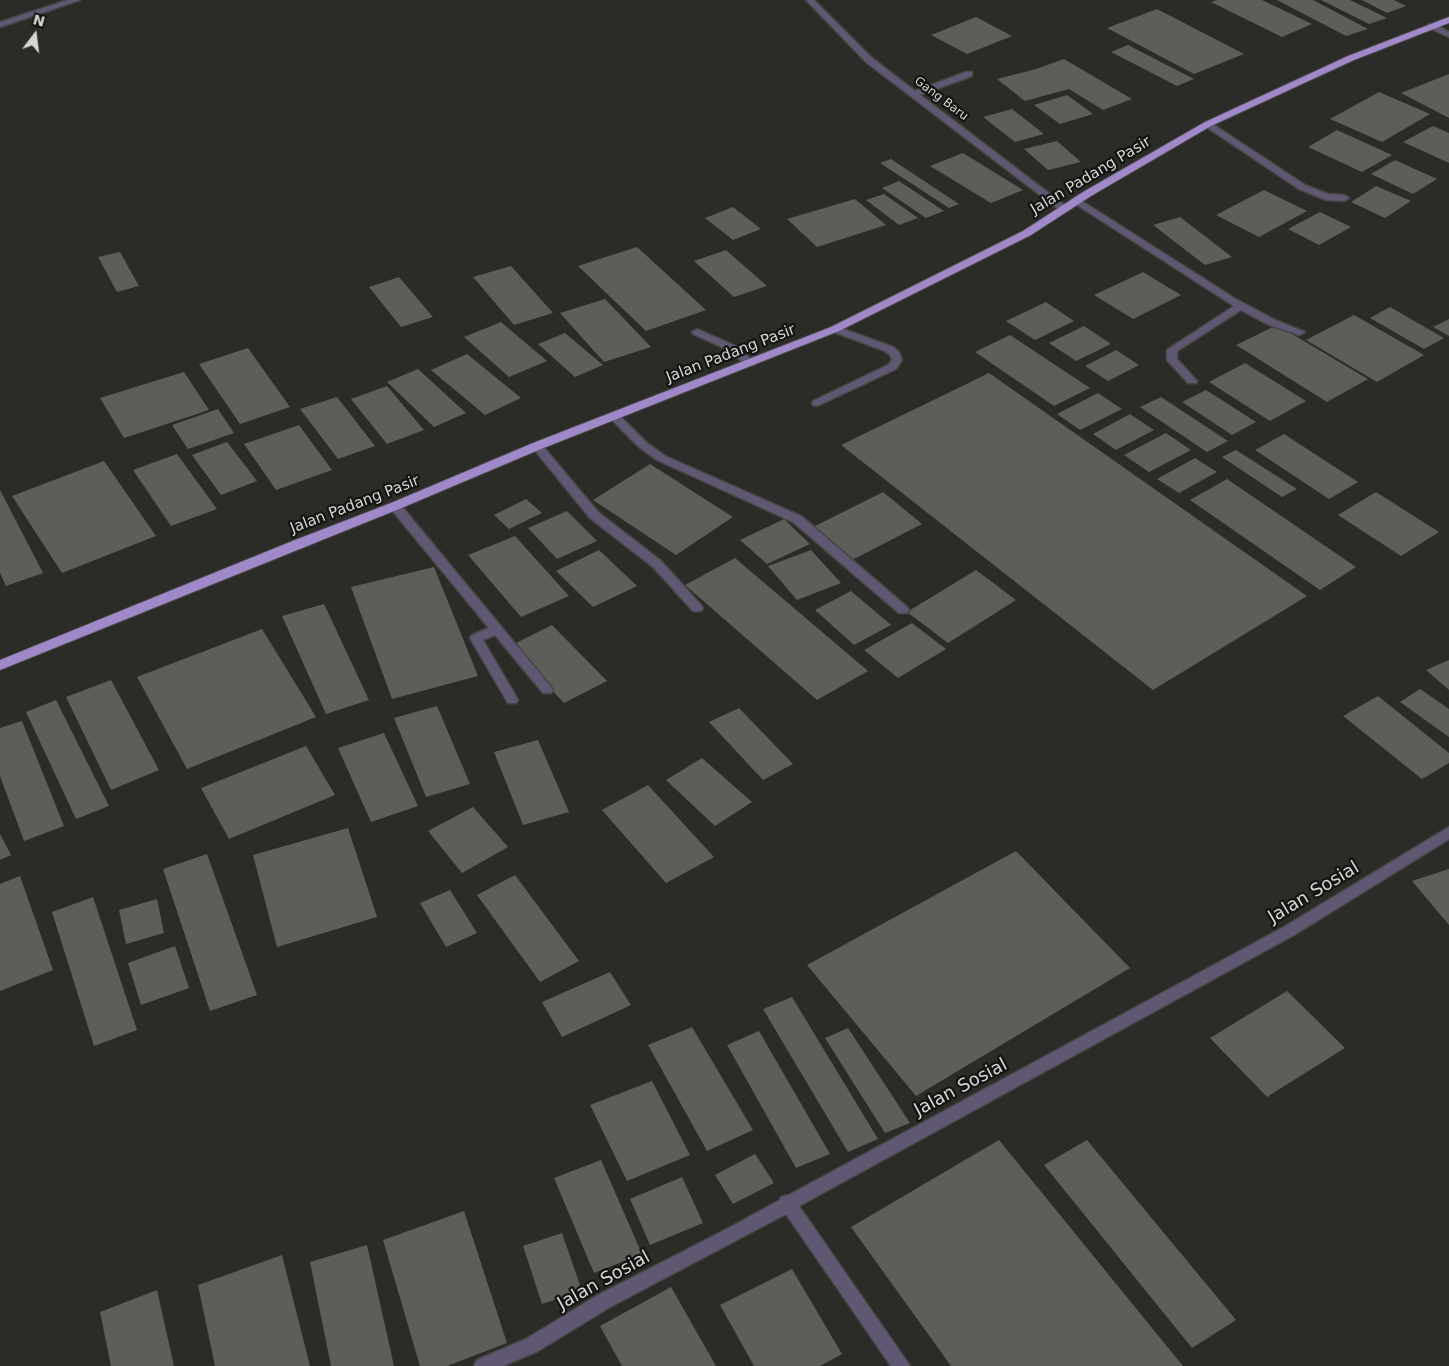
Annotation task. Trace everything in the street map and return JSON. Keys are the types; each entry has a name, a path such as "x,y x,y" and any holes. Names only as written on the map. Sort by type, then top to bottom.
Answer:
{"highway":[{"name":"Jalan Padang Pasir","path":"0,666 294,544 395,506 537,446 835,330 1027,233 1077,201 1208,124 1351,58 1449,20"}],"street":[{"path":"0,25 76,0"},
{"name":"Gang Baru","path":"810,0 869,60 1064,209"},
{"path":"1432,26 1449,35"},
{"path":"914,94 969,74"},
{"path":"1208,124 1302,187 1326,197 1344,198"},
{"path":"1077,201 1241,306 1271,322 1300,332"},
{"path":"1192,381 1172,360 1172,350 1241,306"},
{"path":"817,403 892,367 897,360 895,354 889,349 835,330"},
{"path":"697,332 734,349 750,363"},
{"path":"614,416 643,445 661,458 711,482 797,518 903,610"},
{"path":"537,446 594,514 657,564 696,608"},
{"path":"395,506 547,690"},
{"path":"497,629 476,638 512,700"},
{"name":"Jalan Sosial","path":"483,1366 532,1344 604,1301 733,1234 787,1202 1289,931 1449,832"},
{"path":"787,1202 901,1366"}],"building":[{"path":"1217,0 1262,0 1312,24 1282,37 1211,2"},
{"path":"1277,0 1313,0 1368,29 1346,36"},
{"path":"1321,0 1350,0 1387,18 1369,24"},
{"path":"1362,0 1394,0 1406,6 1387,13"},
{"path":"1157,9 1244,54 1194,74 1107,28"},
{"path":"976,17 1012,36 967,54 931,35"},
{"path":"1128,45 1194,79 1177,86 1111,52"},
{"path":"1064,59 1132,99 1103,110 1069,89 1025,101 997,79 1036,69"},
{"path":"1449,74 1449,118 1401,93"},
{"path":"1379,92 1430,114 1382,142 1330,119"},
{"path":"1067,95 1093,114 1060,124 1034,105"},
{"path":"1012,109 1044,134 1015,142 983,117"},
{"path":"1433,126 1449,133 1449,163 1403,142"},
{"path":"1337,130 1392,155 1362,172 1308,147"},
{"path":"1057,141 1081,162 1048,170 1024,149"},
{"path":"963,153 1023,190 991,203 930,166"},
{"path":"891,159 959,204 949,208 880,163"},
{"path":"1395,160 1437,179 1413,194 1371,174"},
{"path":"899,181 944,211 926,218 882,188"},
{"path":"1376,186 1411,201 1385,218 1351,202"},
{"path":"1264,190 1307,211 1259,237 1216,215"},
{"path":"884,194 918,218 899,225 866,200"},
{"path":"855,199 886,225 817,247 787,219"},
{"path":"733,207 761,229 733,240 705,218"},
{"path":"1320,212 1351,227 1319,245 1288,229"},
{"path":"1180,217 1232,257 1205,265 1153,225"},
{"path":"637,247 706,310 646,331 578,266"},
{"path":"726,250 767,286 734,297 694,261"},
{"path":"120,252 139,286 117,292 98,257"},
{"path":"511,266 553,313 514,325 473,277"},
{"path":"1143,272 1181,295 1133,319 1094,295"},
{"path":"399,277 433,317 401,327 369,287"},
{"path":"605,299 651,347 604,362 560,313"},
{"path":"1046,302 1074,321 1035,340 1006,321"},
{"path":"1390,307 1444,338 1424,349 1370,318"},
{"path":"1354,315 1424,355 1377,382 1306,340"},
{"path":"1449,319 1449,336 1433,327"},
{"path":"501,322 547,361 509,377 464,337"},
{"path":"1277,325 1368,379 1327,402 1236,345"},
{"path":"1084,326 1111,344 1076,361 1049,343"},
{"path":"565,333 603,365 575,377 538,344"},
{"path":"1010,335 1090,388 1054,406 975,352"},
{"path":"248,348 290,407 240,424 199,364"},
{"path":"1116,350 1139,365 1108,381 1085,366"},
{"path":"467,354 521,398 485,415 431,370"},
{"path":"1245,363 1306,401 1270,421 1209,382"},
{"path":"418,369 466,413 434,427 387,382"},
{"path":"184,372 209,410 124,438 100,398"},
{"path":"989,373 1307,596 1153,690 841,445"},
{"path":"387,386 424,430 387,444 351,399"},
{"path":"1206,390 1256,422 1232,435 1182,402"},
{"path":"1098,393 1122,409 1080,430 1057,414"},
{"path":"337,397 375,446 338,459 300,409"},
{"path":"1161,397 1228,441 1207,452 1140,407"},
{"path":"218,409 234,433 188,449 172,425"},
{"path":"1130,414 1154,430 1116,450 1093,434"},
{"path":"299,425 332,470 276,490 244,444"},
{"path":"1166,433 1191,450 1149,472 1124,455"},
{"path":"1284,434 1358,482 1329,499 1255,450"},
{"path":"227,442 257,481 221,495 192,455"},
{"path":"1236,450 1297,489 1282,497 1222,457"},
{"path":"177,454 217,509 171,526 133,470"},
{"path":"1195,458 1217,472 1179,493 1157,479"},
{"path":"104,461 156,536 62,573 12,496"},
{"path":"650,464 733,517 676,555 593,500"},
{"path":"1227,479 1356,567 1320,590 1190,500"},
{"path":"0,490 43,573 6,586 0,573"},
{"path":"883,492 922,524 852,560 813,527"},
{"path":"1376,492 1439,532 1401,556 1338,515"},
{"path":"526,499 542,513 509,529 494,515"},
{"path":"567,511 597,541 557,559 528,528"},
{"path":"784,519 810,544 767,564 740,540"},
{"path":"515,536 569,596 521,617 468,555"},
{"path":"599,550 637,586 593,607 556,571"},
{"path":"811,550 841,583 797,600 768,566"},
{"path":"735,558 868,671 817,700 685,585"},
{"path":"434,567 478,676 392,699 351,587"},
{"path":"976,570 1016,600 948,643 907,612"},
{"path":"851,591 891,625 854,645 815,610"},
{"path":"324,604 369,700 326,714 282,616"},
{"path":"912,623 946,649 898,678 864,650"},
{"path":"552,625 607,681 564,703 510,646"},
{"path":"262,629 316,717 187,769 137,677"},
{"path":"1449,660 1449,690 1426,670"},
{"path":"111,680 159,770 111,790 66,697"},
{"path":"1420,689 1449,709 1449,737 1400,702"},
{"path":"1378,696 1449,753 1449,763 1422,779 1343,716"},
{"path":"56,700 109,806 76,819 26,712"},
{"path":"437,706 470,784 426,797 394,718"},
{"path":"739,708 793,764 763,780 709,722"},
{"path":"22,721 64,826 24,841 0,776 0,728"},
{"path":"384,733 418,806 371,822 338,748"},
{"path":"538,740 569,812 523,825 494,752"},
{"path":"306,746 335,795 229,839 201,788"},
{"path":"702,758 752,802 715,826 666,780"},
{"path":"648,785 714,857 666,883 602,810"},
{"path":"473,807 508,847 462,873 428,831"},
{"path":"348,828 377,917 277,947 253,855"},
{"path":"0,834 11,855 0,860"},
{"path":"1016,851 1130,968 916,1096 807,965"},
{"path":"207,854 257,995 210,1011 163,869"},
{"path":"1449,869 1449,925 1412,881"},
{"path":"515,875 579,961 540,982 477,895"},
{"path":"20,876 53,970 0,991 0,884"},
{"path":"450,890 477,933 446,947 420,903"},
{"path":"93,897 137,1030 94,1046 52,912"},
{"path":"157,899 164,933 126,944 119,910"},
{"path":"175,946 189,988 141,1005 128,963"},
{"path":"610,972 631,1005 562,1037 542,1002"},
{"path":"1287,991 1345,1048 1267,1097 1210,1038"},
{"path":"792,997 878,1139 848,1152 763,1009"},
{"path":"692,1027 753,1130 707,1151 648,1045"},
{"path":"848,1028 910,1123 885,1133 825,1038"},
{"path":"759,1031 830,1154 796,1168 727,1045"},
{"path":"652,1081 690,1155 627,1181 590,1105"},
{"path":"999,1140 1183,1366 951,1366 851,1227"},
{"path":"1087,1140 1236,1320 1192,1348 1044,1165"},
{"path":"755,1154 774,1183 733,1204 715,1175"},
{"path":"601,1160 642,1254 594,1273 554,1178"},
{"path":"682,1177 703,1223 650,1245 630,1199"},
{"path":"464,1211 507,1343 447,1366 420,1366 383,1240"},
{"path":"562,1233 582,1291 542,1304 523,1246"},
{"path":"367,1245 394,1366 331,1366 310,1262"},
{"path":"282,1255 310,1366 215,1366 198,1285"},
{"path":"792,1269 842,1354 820,1366 754,1366 720,1305"},
{"path":"671,1287 716,1366 622,1366 600,1326"},
{"path":"157,1290 174,1366 111,1366 100,1312"}]}
